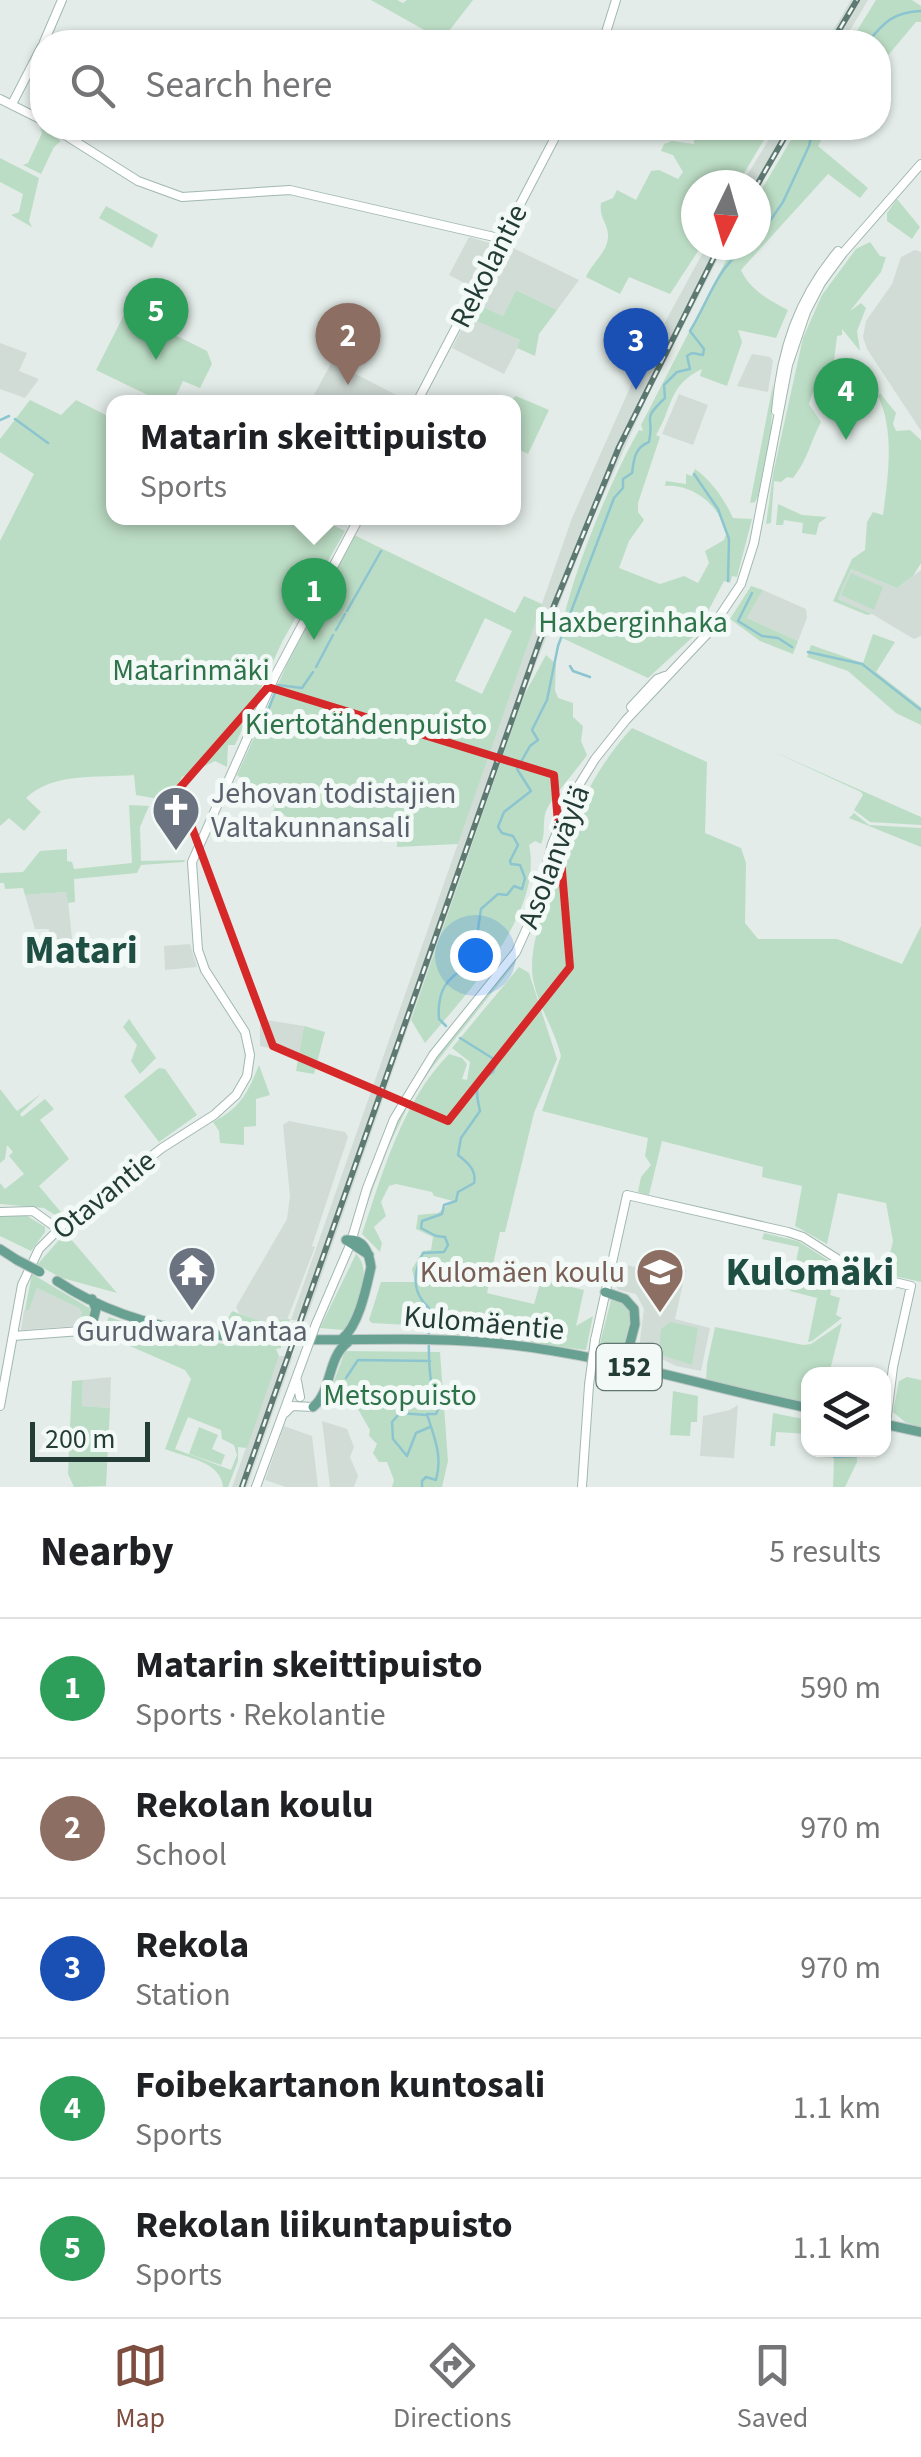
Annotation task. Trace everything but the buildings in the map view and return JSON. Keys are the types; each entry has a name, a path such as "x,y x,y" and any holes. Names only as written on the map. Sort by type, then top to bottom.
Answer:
{"main road":[{"path":"49,30 62,0"},
{"path":"607,30 616,0"},
{"path":"12,104 30,69"},
{"path":"0,99 30,114"},
{"path":"73,140 138,181 182,198 290,190 503,239"},
{"name":"Rekolantie","path":"421,395 554,140"},
{"name":"Asolanväylä","path":"774,436 784,353 806,295 826,266 921,156"},
{"name":"Asolanväylä","path":"294,1400 297,1376 316,1324 385,1139 405,1098 516,952 531,920 561,821 595,759 720,618 745,575 792,352 812,298 843,253 921,164"},
{"name":"Otavantie","path":"0,1406 27,1270 39,1249 58,1229 162,1148 216,1112 236,1095 247,1076 250,1048 241,1025 202,962 196,940 192,862 276,676 355,525"},
{"path":"582,1487 595,1340 627,1196 788,1232 803,1237 861,1274 911,1286 891,1383"},
{"path":"0,1212 33,1212 58,1229"},
{"path":"342,1340 355,1320 370,1273 368,1255 349,1242"},
{"name":"Kulomäentie","path":"0,1251 92,1299 151,1321 233,1336 447,1340 526,1346 801,1406"},
{"name":"Kulomäentie","path":"57,1281 151,1321"},
{"path":"606,1292 625,1299 634,1309 635,1324 624,1366"},
{"path":"90,1333 96,1308 92,1299"},
{"path":"90,1333 103,1311 110,1307"},
{"path":"355,1320 360,1335 375,1339"},
{"path":"13,1336 90,1333"},
{"path":"312,1404 332,1352 329,1344 320,1339"},
{"path":"256,1487 281,1418 294,1400 312,1404 320,1401 338,1349 354,1340"},
{"path":"891,1425 921,1432"}],"highlighted area":[{"path":"268,687 554,775 570,967 448,1121 273,1046 178,790"}],"shaded area":[{"path":"851,0 868,0 850,30 833,30"},
{"path":"769,140 786,140 768,170 750,170"},
{"path":"469,237 493,244 472,287 449,275"},
{"path":"509,246 579,280 557,310 516,290 503,316 475,303"},
{"path":"915,250 921,252 921,431 863,337 866,321 892,284 901,257"},
{"path":"699,260 717,260 651,389 591,523 523,697 310,1309 305,1321 291,1320 572,518 632,383"},
{"path":"472,316 521,341 504,374 452,348"},
{"path":"0,343 27,353 19,371 39,379 25,398 0,389"},
{"path":"752,354 773,361 768,392 737,386"},
{"path":"332,362 396,395 314,395"},
{"path":"679,394 708,405 693,445 662,434"},
{"path":"851,569 897,588 921,570 921,636 914,639 838,599"},
{"path":"763,590 806,609 807,618 798,641 747,618"},
{"path":"67,892 73,947 50,949 49,929 35,929 25,895"},
{"path":"190,944 197,967 165,970 164,946"},
{"path":"260,1019 304,1026 299,1055 260,1046"},
{"path":"289,1121 345,1132 348,1137 312,1246 315,1247 287,1320 263,1322 239,1313 236,1307 287,1219 290,1196 283,1125"},
{"name":"Kulomäen koulu","path":"643,1257 686,1270 675,1319 710,1328 701,1371 676,1366 639,1348 644,1309 636,1294 619,1290 613,1283 617,1263 640,1268"},
{"path":"37,1288 80,1308 77,1326 21,1330 24,1310 29,1309"},
{"path":"279,1356 293,1356 247,1487 232,1487"},
{"path":"111,1377 110,1408 82,1406 83,1380"},
{"path":"738,1405 734,1458 700,1456 703,1416"},
{"path":"322,1421 347,1429 354,1447 350,1457 358,1476 354,1487 330,1487"},
{"path":"284,1426 312,1436 318,1487 286,1487 265,1480"}],"green space":[{"path":"371,0 473,0 450,30 424,30"},
{"path":"876,0 912,0 921,6 921,22 916,22 891,52 891,30 857,30"},
{"path":"39,140 61,141 41,174 23,165 28,163"},
{"path":"694,140 764,140 746,170 682,170 673,155 661,151 664,144 694,144"},
{"path":"791,140 821,140 818,146 868,188 860,198 828,174 771,237 771,174"},
{"path":"0,158 39,178 29,221 32,227 11,215 19,212 23,194 0,182"},
{"path":"659,170 678,179 681,175 681,260 692,260 670,294 629,277 620,294 586,277 608,240 601,203 613,198 617,190 636,200 651,171"},
{"path":"897,199 920,227 912,239 887,221 887,213"},
{"path":"106,206 158,235 152,248 99,218"},
{"path":"870,242 880,256 886,257 881,272 850,311 861,303 866,308 857,331 860,351 842,329 842,335 837,336 832,378 820,379 809,404 821,422 793,478 774,481 771,523 766,524 773,474 803,338 822,295 856,249"},
{"name":"Haxberginhaka","path":"726,260 750,260 741,270 745,277 755,289 788,310 776,338 738,330 742,342 727,386 700,376 702,369 677,390 656,435 660,437 638,503 644,520 629,541 619,568 660,584 684,576 698,583 709,563 705,551 724,540 727,532 704,498 686,489 665,486 666,481 686,484 686,474 692,476 695,469 717,491 733,518 752,519 737,577 732,576 730,583 724,581 696,634 648,678 560,637 592,531 639,430 643,431 641,425"},
{"path":"516,290 557,310 539,334 535,356 517,348 520,340 468,317 475,303 503,316"},
{"path":"125,313 207,351 212,364 200,388 183,381 176,395 148,395 96,370"},
{"path":"773,384 771,432 758,496 750,503"},
{"path":"880,393 896,413 896,431 910,430 921,440 921,563 913,576 897,588 851,569 838,599 872,614 867,615 833,601 852,559 865,550 867,522 873,512 883,515 889,454"},
{"path":"521,398 549,410 528,454 521,450"},
{"name":"Matarinmäki","path":"30,400 61,415 76,400 106,415 106,525 333,525 345,531 282,642 235,745 228,745 227,767 215,761 182,777 167,805 136,795 134,775 77,778 49,784 26,798 41,812 24,831 9,818 0,826 0,541 34,474 0,452 0,439"},
{"path":"778,504 802,515 827,517 819,523 816,535 802,533 803,523 784,520 783,525 776,525"},
{"name":"Kiertotähdenpuisto","path":"354,535 515,613 524,596 542,604 458,844 397,847 398,821 298,826 282,813 265,831 275,807 237,775 288,662","holes":["485,618 512,631 482,694 455,681"]},
{"path":"851,573 883,587 874,610 841,595"},
{"path":"751,586 763,590 747,618 798,641 793,654 760,641 730,619"},
{"path":"873,634 895,642 876,672 921,707 921,725 896,713 848,671 807,657 811,645 863,663"},
{"path":"546,655 556,664 558,698 573,703 573,717 583,726 581,741 587,755 546,811 541,844 535,841 529,845 525,898 498,952 425,1043 411,1020 523,697"},
{"path":"632,728 707,762 705,833 741,848 746,863 745,923 758,939 837,939 902,964 921,926 921,1282 885,1274 893,1241 886,1203 838,1193 827,1244 795,1226 802,1186 762,1177 763,1167 662,1141 649,1195 638,1192 641,1177 651,1165 645,1156 648,1138 542,1111 561,1056 534,984 536,936 577,813 601,769"},
{"path":"770,750 921,817 921,825 870,822 854,810 861,792"},
{"path":"129,805 149,806 140,827 141,861 184,862 141,865 137,873 74,879 75,902 68,903 66,892 25,895 23,888 5,889 4,883 0,883 0,873 23,872 40,851 67,849 67,861 72,862 74,869 132,863"},
{"path":"854,813 869,825 921,828 921,847 849,818"},
{"path":"541,911 514,965 412,1097 363,1216 396,1120 420,1079 502,977"},
{"path":"519,967 529,973 557,1059 534,1113 487,1293 534,1304 541,1280 584,1290 576,1326 593,1316 586,1350 452,1334 455,1329 489,1324 518,1327 518,1323 484,1319 453,1326 457,1308 451,1323 444,1327 369,1320 381,1282 415,1282 412,1269 423,1251 431,1250 433,1237 416,1229 418,1215 438,1213 453,1201 432,1192 389,1186 381,1202 386,1216 374,1227 382,1243 380,1252 362,1234 396,1139 419,1094 449,1054 467,1064 462,1079 467,1080 470,1062 452,1048"},
{"path":"129,1019 156,1058 140,1074 131,1061 137,1045 123,1027"},
{"path":"304,1026 325,1032 314,1074 296,1071"},
{"path":"259,1065 270,1095 256,1099 256,1126 244,1127 244,1145 220,1143 213,1122 242,1098"},
{"path":"159,1068 165,1069 197,1115 159,1142 124,1096"},
{"path":"0,1089 17,1111 41,1094 20,1114 22,1117 45,1099 54,1109 40,1120 69,1159 39,1186 65,1217 44,1208 0,1204 0,1183 5,1189 24,1174 9,1156 13,1152 7,1145 5,1159 0,1163"},
{"path":"24,1214 45,1227 31,1251 0,1236 0,1216"},
{"path":"67,1231 117,1293 62,1278 37,1265"},
{"path":"764,1233 798,1241 837,1266 830,1295 840,1298 836,1315 842,1318 812,1341 808,1342 817,1298 790,1291 799,1247 762,1239"},
{"path":"356,1254 363,1279 348,1327 320,1328"},
{"path":"32,1274 91,1309 86,1324 77,1326 82,1312 79,1308 37,1288 29,1310 25,1310"},
{"path":"611,1300 623,1301 631,1316 623,1352 617,1357 599,1347"},
{"path":"232,1311 263,1322 290,1319 287,1331 224,1326"},
{"path":"109,1317 207,1341 241,1346 243,1340 281,1343 247,1448 238,1447 238,1461 228,1487 223,1487 210,1466 165,1449 191,1379 185,1370 100,1333","holes":["188,1417 221,1430 222,1439 234,1445 237,1455 231,1470 175,1449"]},
{"path":"670,1322 698,1328 692,1365 659,1354 661,1329"},
{"path":"842,1323 831,1367 801,1367 801,1402 706,1382 715,1327 811,1344"},
{"name":"Metsopuisto","path":"345,1351 440,1352 448,1461 442,1487 392,1487 394,1480 387,1462 379,1462 373,1453 377,1444 369,1436 370,1430 355,1404 329,1395"},
{"path":"907,1377 921,1380 921,1427 905,1422 893,1412 899,1381"},
{"path":"83,1380 82,1406 110,1408 106,1486 74,1487 68,1474 72,1381"},
{"path":"673,1391 698,1396 697,1422 691,1422 690,1436 670,1435"},
{"path":"773,1413 801,1419 801,1434 776,1432 775,1446 770,1446"},
{"path":"199,1427 218,1435 212,1449 225,1455 221,1465 189,1454"},
{"path":"822,1457 857,1457 845,1487 833,1487 834,1458"}],"waterway":[{"path":"878,30 890,19 921,11"},
{"path":"771,219 783,202 810,140"},
{"path":"446,1026 439,1019 441,994 454,975 470,966 469,955 475,950 481,909 498,894 507,895 514,886 522,889 525,878 520,865 510,861 518,845 513,836 502,833 498,827 504,812 531,791 517,769 538,740 532,730 547,700 558,646 614,498 623,488 623,479 632,473 638,451 649,442 651,415 665,398 664,385 677,372 690,369 687,356 703,355 704,349 690,331 732,260"},
{"path":"0,420 9,416"},
{"path":"15,419 48,443"},
{"path":"694,474 718,509 729,539 728,581"},
{"path":"347,611 381,551"},
{"path":"752,593 738,621 762,636 778,638 792,647"},
{"path":"336,630 345,614"},
{"path":"316,667 333,635"},
{"path":"808,652 862,664 921,710"},
{"path":"570,666 590,677"},
{"path":"258,736 278,685 302,688 313,672"},
{"path":"422,1487 426,1477 436,1480 438,1471 437,1447 427,1414 436,1414 439,1407 430,1374 429,1308 419,1295 416,1275 423,1253 444,1252 448,1245 445,1237 421,1228 422,1221 442,1214 444,1205 456,1201 458,1192 474,1183 473,1170 458,1155 461,1138 480,1111 479,1084 493,1072 497,1061 460,1038"},
{"path":"346,1378 358,1360 430,1361"},
{"path":"426,1415 400,1413 392,1422 393,1439 407,1456 416,1433 430,1427"}],"railway":[{"path":"839,30 857,0"},
{"path":"766,170 783,140"},
{"path":"242,1487 540,640 619,447 712,260"}],"place":[{"name":"Rekolan liikuntapuisto","path":"156,360"},
{"name":"Rekolan koulu","path":"348,385"},
{"name":"Rekola","path":"636,390"},
{"name":"Foibekartanon kuntosali","path":"846,440"},
{"name":"Matarin skeittipuisto","path":"314,640"},
{"name":"Jehovan todistajien Valtakunnansali","path":"176,852"},
{"name":"Gurudwara Vantaa","path":"192,1312"},
{"name":"Kulomäen koulu","path":"660,1314"}],"district":[{"name":"Matari","path":"81,950"},
{"name":"Kulomäki","path":"810,1272"}]}
